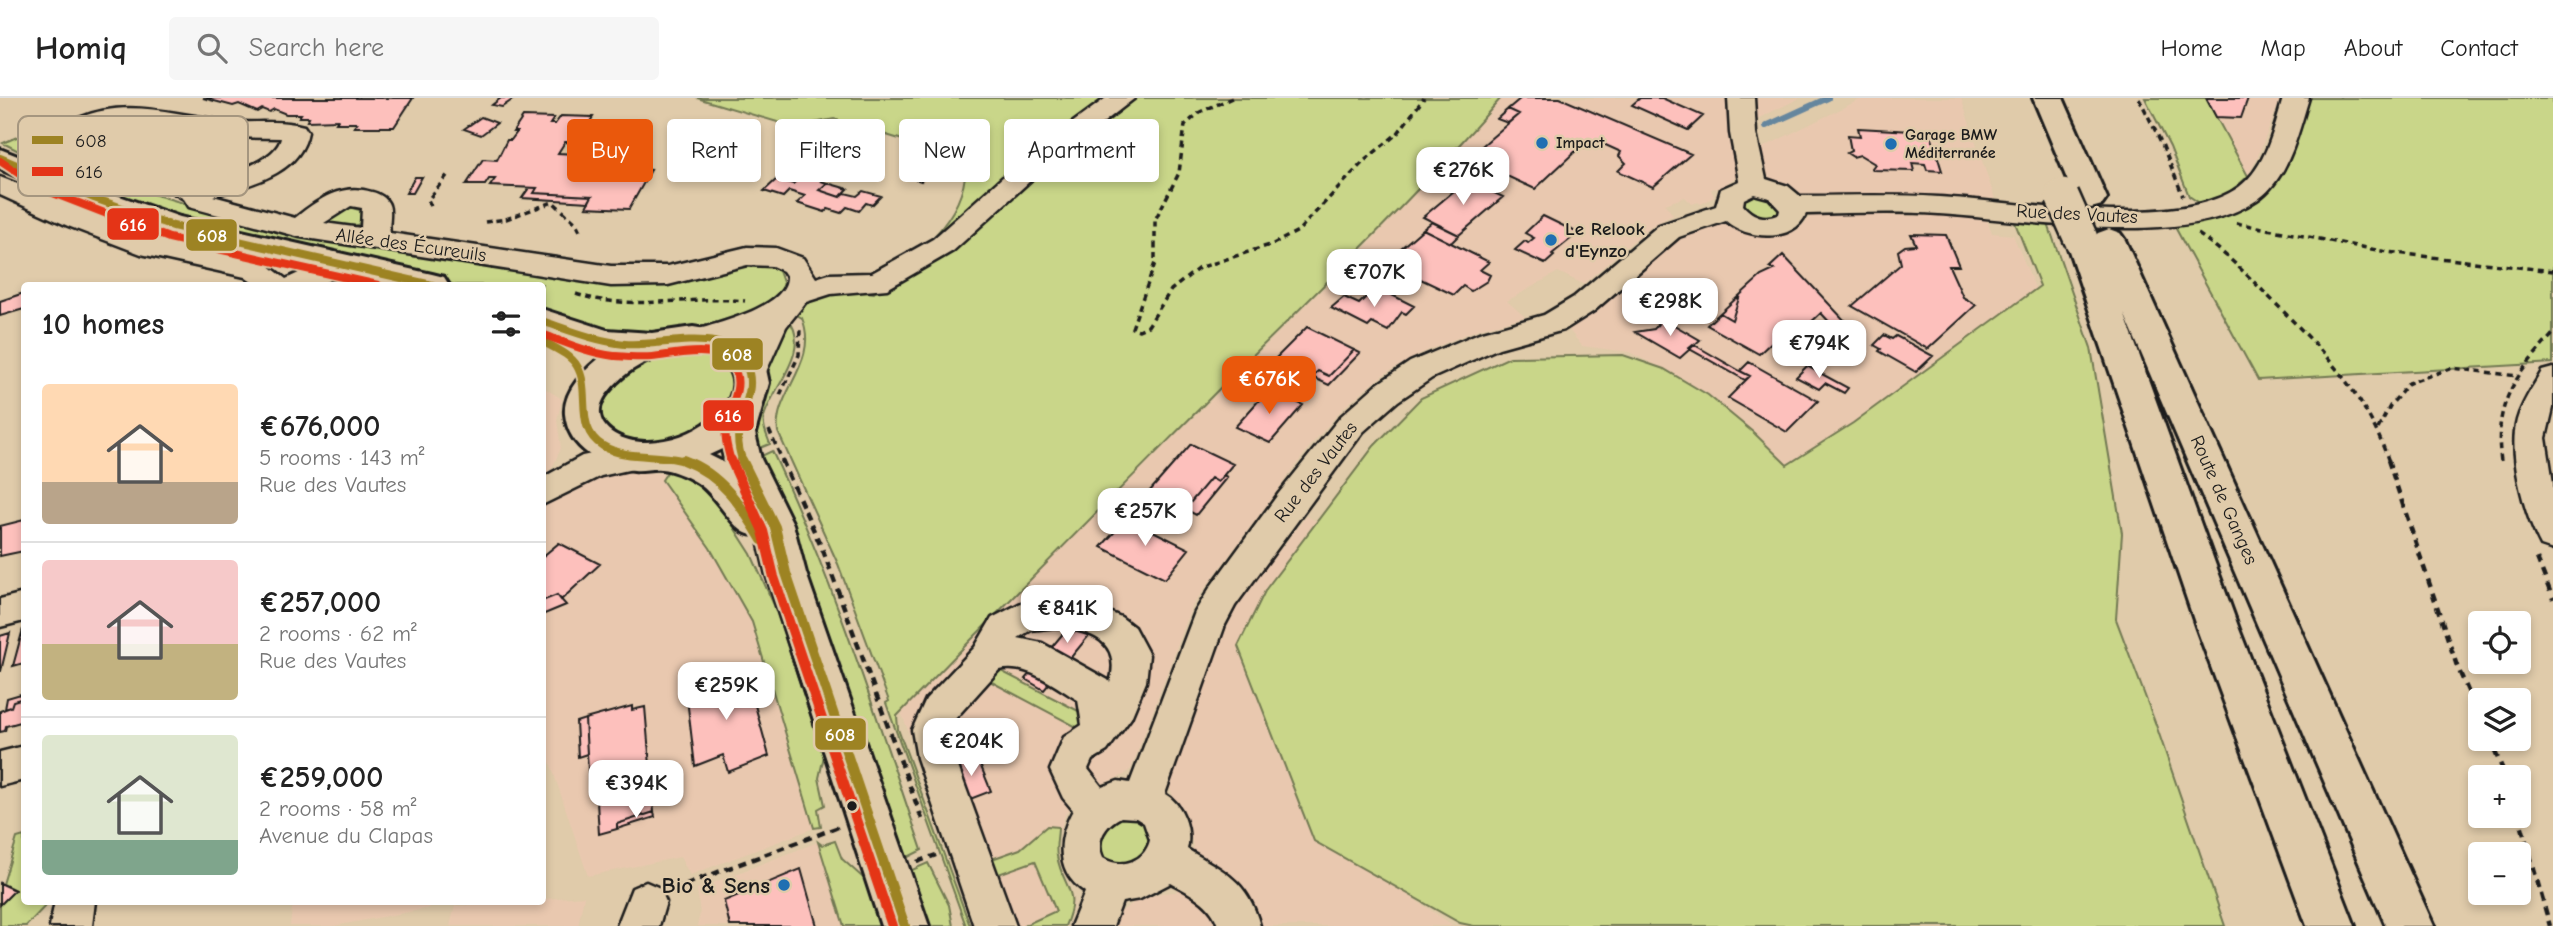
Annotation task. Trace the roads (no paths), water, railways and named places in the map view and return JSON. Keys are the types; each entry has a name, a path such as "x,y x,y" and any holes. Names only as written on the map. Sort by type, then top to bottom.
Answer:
{"main road":[{"name":"Route de Ganges","path":"2023,98 2077,197 2405,914"},
{"name":"Route de Ganges","path":"2048,98 2077,197"},
{"path":"0,146 18,158"},
{"path":"0,158 18,166"},
{"path":"89,196 173,226 420,282"},
{"path":"2095,239 2218,629 2326,914"},
{"path":"257,247 279,256 373,282"},
{"path":"546,322 605,342 651,345"},
{"path":"584,413 596,381 628,355 672,340 700,339 734,350 747,365 751,373 748,399 755,416"},
{"path":"546,343 577,363 584,376 584,413 594,439 610,450 703,466 727,485 786,573"},
{"path":"651,456 692,447 729,426 755,416"},
{"path":"755,416 737,440 742,459 774,524 786,573 905,926"}],"street":[{"path":"700,339 747,326 829,284 877,282 943,245 1032,165 1122,98"},
{"path":"1741,98 1743,133 1754,186 1740,189 1731,195 1731,210 1748,222 1772,226 1790,219 1793,205"},
{"name":"Rue des Vautes","path":"1754,186 1773,190 1793,205 1932,205 2081,216 2196,213 2245,196 2257,186 2274,163 2296,98"},
{"name":"Allée des Écureuils","path":"97,116 106,109 132,105 176,116"},
{"name":"Allée des Écureuils","path":"248,130 295,132 293,145 279,161 248,173"},
{"path":"0,185 18,193"},
{"path":"25,196 78,220 151,247 254,269 271,282"},
{"name":"Allée des Écureuils","path":"196,196 199,201 300,228 611,276 677,274 743,255 767,256 797,267 802,281 785,305"},
{"path":"300,228 329,204 344,198 371,200 376,205 375,230 380,242"},
{"name":"Rue des Vautes","path":"1141,800 1149,786 1208,622 1223,596 1299,491 1352,424 1387,393 1421,370 1490,340 1554,323 1584,304 1669,230 1731,210"},
{"path":"303,282 330,270"},
{"path":"751,373 765,338 785,305"},
{"path":"2553,379 2538,407 2528,445 2553,537"},
{"path":"546,487 573,458 583,437 584,413"},
{"path":"546,489 593,465 651,456"},
{"path":"0,613 21,608"},
{"path":"995,926 936,758 931,730 939,710 988,658 1006,626 1029,616 1051,611 1072,612 1119,635 1132,653 1130,678 1113,718 1101,727 1094,738 1077,749 1069,770 1077,786 1096,809"},
{"path":"988,658 1009,653 1029,654 1096,691 1101,727"},
{"path":"0,769 21,764"},
{"path":"1118,799 1141,800 1157,809 1168,823 1171,841 1166,858 1145,878 1126,883 1110,883 1094,875 1086,866 1080,855 1081,830 1096,809 1118,799"},
{"path":"1166,858 1219,890 1238,914 1240,926"},
{"path":"1092,926 1110,883"},
{"path":"71,926 74,905"}],"waterway":[{"path":"1766,126 1828,98"}],"place":[{"name":"Impact","path":"1542,143"},
{"name":"Garage BMW Méditerranée","path":"1891,144"},
{"name":"Le Relook d'Eynzo","path":"1551,240"},
{"name":"Bio & Sens","path":"784,885"}]}
